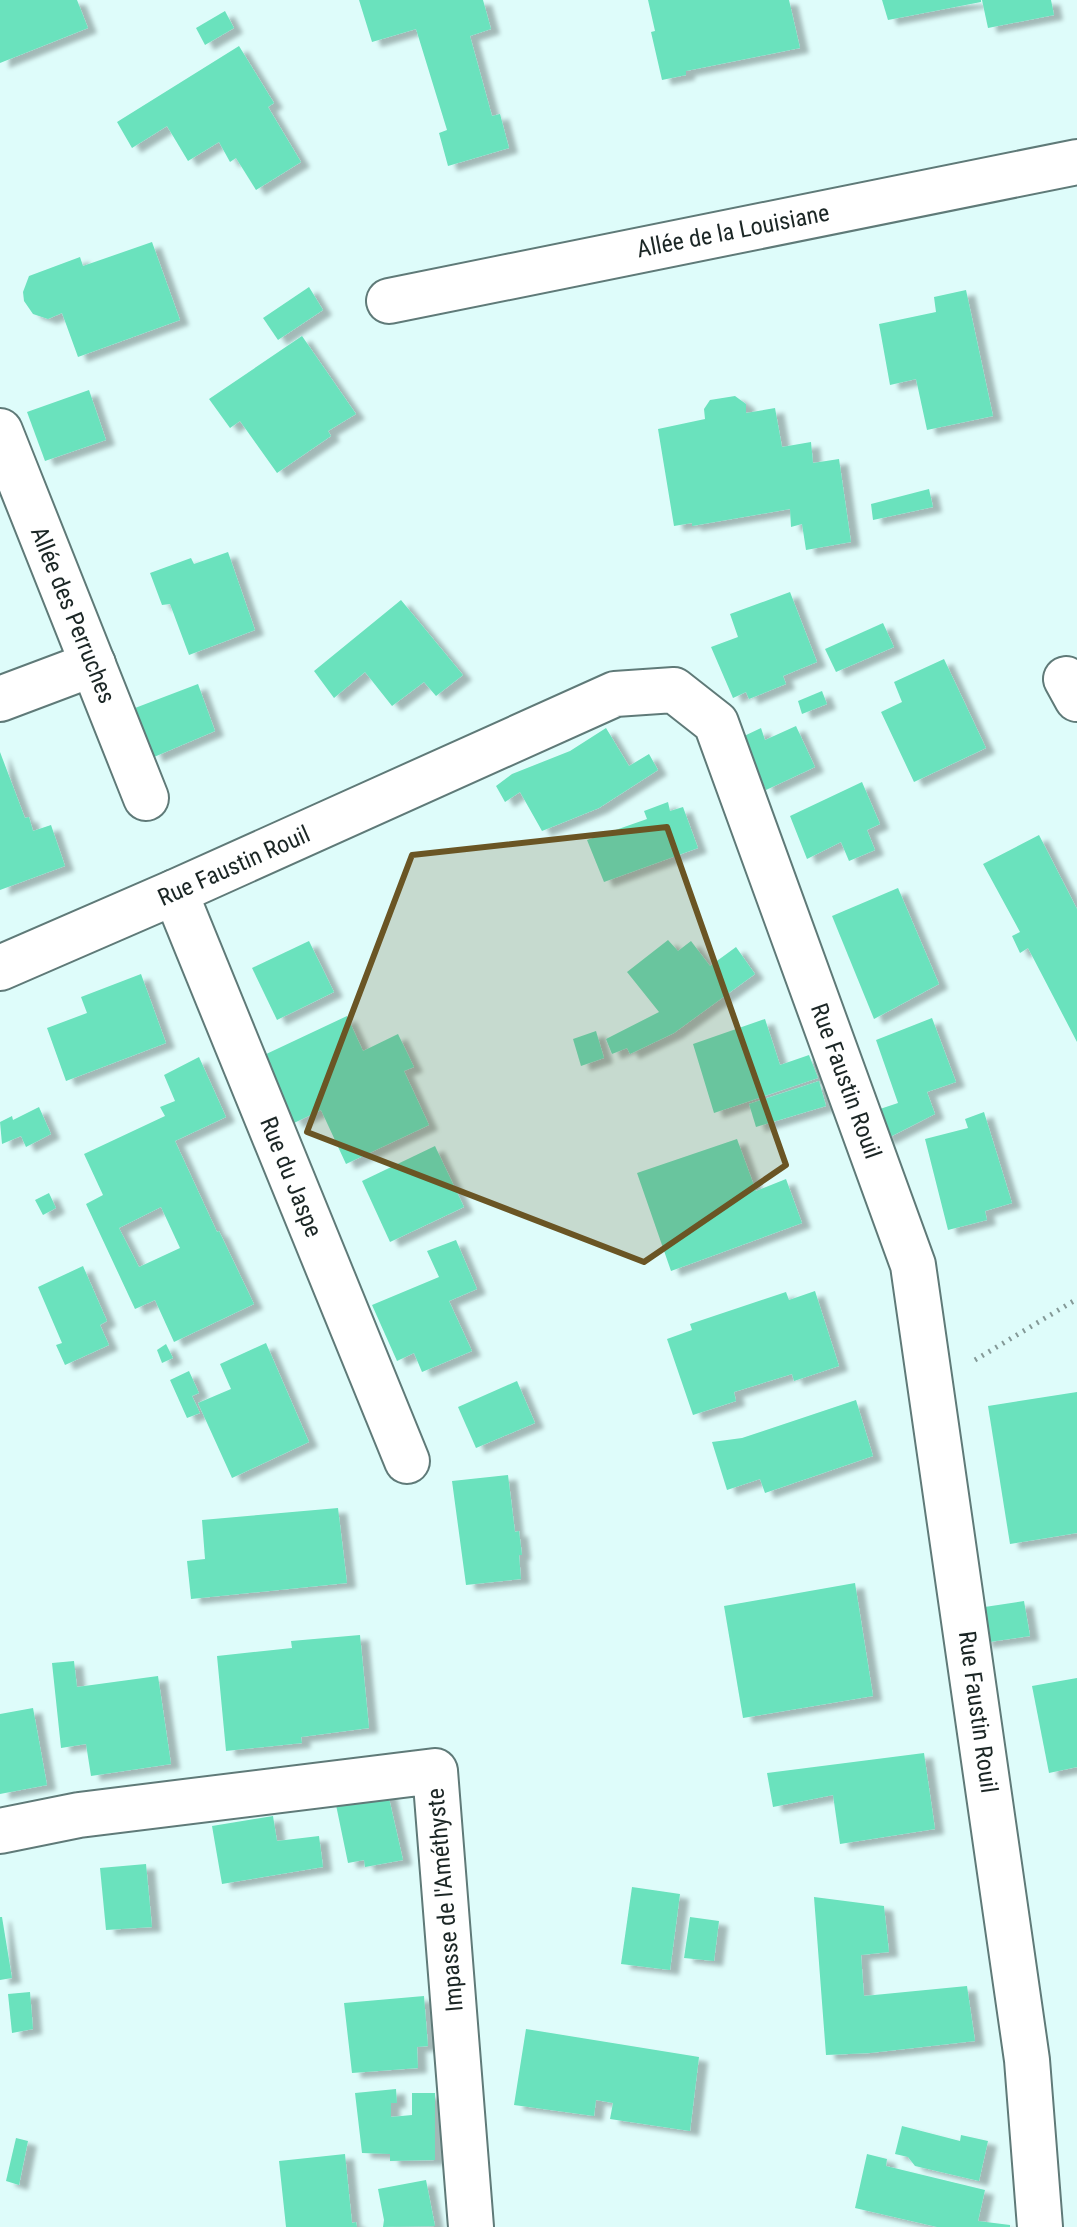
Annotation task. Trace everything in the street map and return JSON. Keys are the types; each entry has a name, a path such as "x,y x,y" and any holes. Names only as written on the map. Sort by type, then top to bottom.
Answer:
{"street":[{"name":"Allée de la Louisiane","path":"389,301 1077,162"},
{"name":"Allée des Perruches","path":"0,431 146,798"},
{"path":"0,699 93,664"},
{"name":"Rue Faustin Rouil","path":"0,968 615,694 674,690 716,723 913,1265 1027,2060 1040,2227"},
{"name":"Rue du Jaspe","path":"175,892 407,1461"},
{"name":"Impasse de l'Améthyste","path":"0,1831 79,1815 435,1771 471,2227"}],"path":[{"path":"931,1385 1077,1299"}],"highlighted area":[{"path":"667,827 786,1165 644,1262 307,1132 412,855"}],"building":[{"path":"0,0 77,0 88,28 0,63"},
{"path":"359,0 483,0 491,29 470,36 492,116 500,114 509,148 448,166 439,133 447,130 416,29 372,42"},
{"path":"648,0 789,0 800,48 686,71 686,75 662,80 651,32 655,31"},
{"path":"882,0 981,0 981,2 888,20"},
{"path":"982,0 1051,0 1054,15 988,28"},
{"path":"225,11 234,28 205,45 196,28"},
{"path":"239,46 274,103 268,107 301,162 256,190 236,158 230,162 219,142 188,161 167,126 132,148 117,122"},
{"path":"152,242 180,320 78,357 62,313 48,319 33,314 24,301 23,292 29,276 80,257 83,266"},
{"path":"309,287 323,310 278,340 263,318"},
{"path":"966,290 993,416 927,430 916,379 890,385 879,324 936,312 934,297"},
{"path":"302,336 356,414 328,431 331,436 277,473 240,421 230,428 209,399"},
{"path":"89,390 106,440 45,461 27,412"},
{"path":"735,396 746,404 746,413 775,408 782,447 811,442 813,463 839,459 851,542 806,550 802,524 791,527 790,509 692,526 692,523 674,526 658,429 705,419 704,409 710,400"},
{"path":"929,489 933,507 873,520 871,504"},
{"path":"228,552 255,630 189,655 170,604 162,605 150,573 191,558 194,564"},
{"path":"790,592 817,662 783,676 786,684 749,699 746,692 733,698 711,647 738,637 730,614"},
{"path":"401,600 463,675 436,696 424,682 392,706 365,672 334,698 314,671"},
{"path":"883,623 894,647 836,672 825,649"},
{"path":"944,659 986,748 914,782 881,712 902,702 894,682"},
{"path":"198,684 215,731 154,757 135,708"},
{"path":"822,691 827,704 802,714 798,701"},
{"path":"796,726 815,767 766,790 742,737 761,728 765,740"},
{"path":"606,728 629,766 649,754 658,770 599,808 542,831 520,792 505,802 496,786 512,774 570,751"},
{"path":"0,752 25,818 29,817 33,831 51,825 65,866 0,890"},
{"path":"862,782 880,824 867,830 875,850 849,861 841,842 807,859 790,816"},
{"path":"668,802 670,811 683,807 698,848 604,882 587,840 647,819 644,811"},
{"path":"1039,835 1077,909 1077,1042 1028,948 1020,953 1012,936 1020,932 983,864"},
{"path":"898,888 939,984 874,1019 832,916"},
{"path":"668,940 678,951 691,941 710,966 736,947 755,974 674,1033 630,1054 627,1048 612,1054 606,1039 659,1012 627,972"},
{"path":"309,941 334,992 277,1020 252,968"},
{"path":"141,974 166,1043 66,1081 47,1028 87,1013 81,997"},
{"path":"347,1016 363,1051 398,1034 414,1067 404,1071 429,1125 346,1164 321,1110 294,1123 262,1056"},
{"path":"932,1018 956,1082 927,1092 935,1114 884,1140 874,1111 898,1103 876,1040"},
{"path":"765,1019 780,1065 809,1055 818,1078 714,1113 693,1044"},
{"path":"596,1031 604,1058 581,1066 573,1039"},
{"path":"199,1057 226,1117 175,1141 254,1304 174,1342 155,1300 135,1309 86,1204 103,1195 84,1154 165,1116 160,1107 175,1101 164,1075","holes":["161,1207 180,1248 139,1267 119,1228"]},
{"path":"819,1081 826,1106 756,1127 749,1104"},
{"path":"39,1107 51,1134 26,1147 21,1136 2,1144 0,1122 12,1116 13,1120"},
{"path":"984,1112 1012,1203 985,1211 987,1220 948,1230 925,1139 968,1128 965,1119"},
{"path":"737,1139 756,1191 786,1179 802,1223 671,1271 637,1173"},
{"path":"435,1146 464,1207 390,1242 362,1181"},
{"path":"49,1193 56,1208 43,1215 35,1200"},
{"path":"456,1240 477,1289 449,1301 472,1351 422,1372 414,1353 397,1361 372,1305 439,1277 427,1251"},
{"path":"83,1266 107,1321 100,1325 109,1345 65,1365 56,1345 62,1343 38,1287"},
{"path":"815,1291 839,1366 794,1381 792,1374 734,1392 736,1401 693,1415 667,1339 692,1330 690,1324 786,1292 789,1300"},
{"path":"266,1343 309,1442 232,1478 198,1403 231,1389 220,1364"},
{"path":"166,1344 173,1358 162,1363 157,1350"},
{"path":"189,1371 199,1393 192,1396 200,1413 187,1418 170,1380"},
{"path":"517,1381 535,1423 476,1448 458,1407"},
{"path":"1077,1392 1077,1533 1010,1544 988,1406"},
{"path":"856,1400 873,1456 765,1493 760,1479 727,1490 712,1442 742,1438"},
{"path":"508,1475 515,1532 519,1531 522,1555 519,1555 521,1579 466,1585 452,1481"},
{"path":"338,1508 347,1583 191,1599 187,1561 205,1559 202,1520"},
{"path":"855,1583 873,1696 743,1718 724,1606"},
{"path":"1024,1601 1030,1636 983,1643 978,1608"},
{"path":"360,1635 369,1728 301,1737 302,1743 226,1751 217,1656 292,1648 291,1641"},
{"path":"74,1661 77,1687 158,1676 171,1764 91,1776 86,1744 61,1748 52,1663"},
{"path":"1077,1678 1077,1767 1049,1773 1032,1686"},
{"path":"33,1708 47,1785 0,1794 0,1714"},
{"path":"924,1753 935,1829 840,1844 833,1795 773,1807 767,1773"},
{"path":"386,1785 403,1860 365,1867 364,1860 348,1863 336,1805"},
{"path":"273,1816 277,1841 319,1836 323,1867 222,1884 212,1826"},
{"path":"146,1864 152,1927 106,1930 100,1868"},
{"path":"632,1887 680,1894 670,1970 621,1964"},
{"path":"814,1897 884,1906 889,1952 861,1955 864,1996 967,1986 975,2041 826,2055"},
{"path":"0,1917 12,1978 0,1980"},
{"path":"690,1917 719,1921 714,1961 684,1958"},
{"path":"30,1992 33,2029 12,2033 8,1994"},
{"path":"424,1996 428,2046 417,2047 418,2068 352,2073 344,2003"},
{"path":"526,2029 699,2057 690,2131 610,2119 613,2103 596,2100 594,2116 514,2105"},
{"path":"396,2089 397,2103 391,2103 391,2117 412,2115 412,2093 435,2093 435,2160 390,2161 390,2154 362,2153 355,2093"},
{"path":"902,2126 960,2141 961,2135 988,2141 979,2181 915,2166 908,2157 895,2154"},
{"path":"16,2138 28,2141 19,2185 6,2181"},
{"path":"345,2154 352,2223 356,2222 357,2227 286,2227 279,2161"},
{"path":"867,2154 887,2159 886,2166 985,2190 978,2221 1010,2227 937,2227 855,2208"},
{"path":"426,2180 435,2226 383,2227 378,2189"}]}
